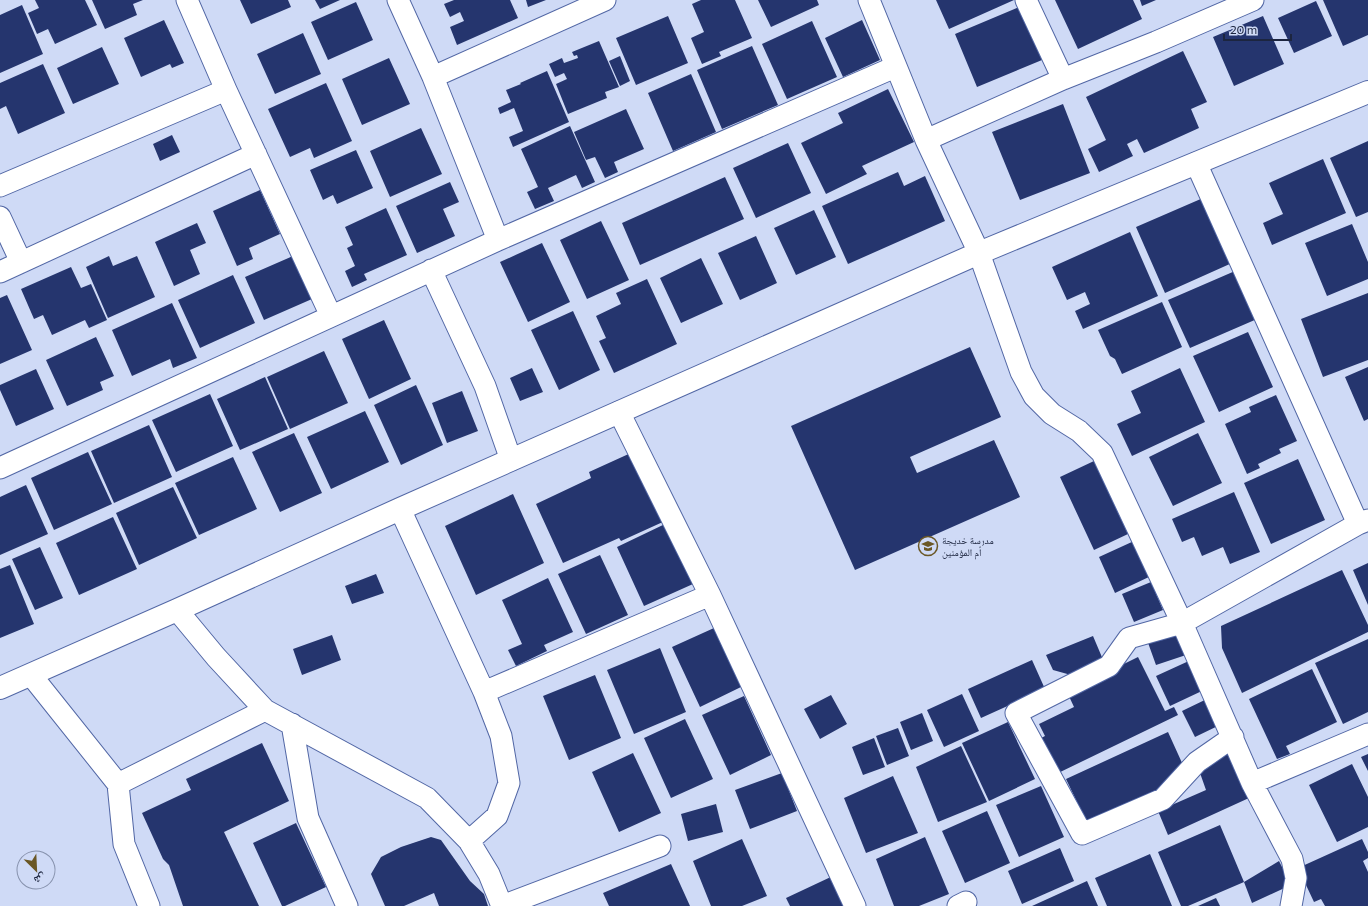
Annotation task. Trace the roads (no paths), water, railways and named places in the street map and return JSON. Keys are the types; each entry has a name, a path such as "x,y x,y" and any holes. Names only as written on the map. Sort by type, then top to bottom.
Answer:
{"main road":[{"path":"0,688 979,253 1368,92"}],"street":[{"path":"187,0 226,90 331,316"},
{"path":"398,0 433,77 498,240"},
{"path":"433,77 605,0"},
{"path":"869,0 926,140 979,253 1021,372 1034,396 1052,414 1079,431 1102,453 1182,623 1252,783 1292,859 1296,878 1291,906"},
{"path":"1026,0 1063,79"},
{"path":"926,140 1063,79 1156,42 1242,2"},
{"path":"0,468 431,270 895,66"},
{"path":"0,186 226,90"},
{"path":"0,272 256,154"},
{"path":"1196,163 1363,522 1182,623 1129,638 1109,666 1016,713 1082,834 1163,799 1197,762 1233,738"},
{"path":"0,217 21,262"},
{"path":"431,270 485,386 511,460"},
{"path":"619,412 710,595 855,906"},
{"path":"400,509 484,692 501,736 509,783 497,816 469,841"},
{"path":"484,692 710,595"},
{"path":"177,610 216,657 265,710 427,798 469,841 489,874 502,906 660,846"},
{"path":"31,675 118,784 124,844 149,906"},
{"path":"118,784 265,710"},
{"path":"292,724 308,818 347,906"},
{"path":"1252,783 1368,734"}],"place":[{"name":"مدرسة خديجة أم المؤمنين","path":"928,546"}]}
